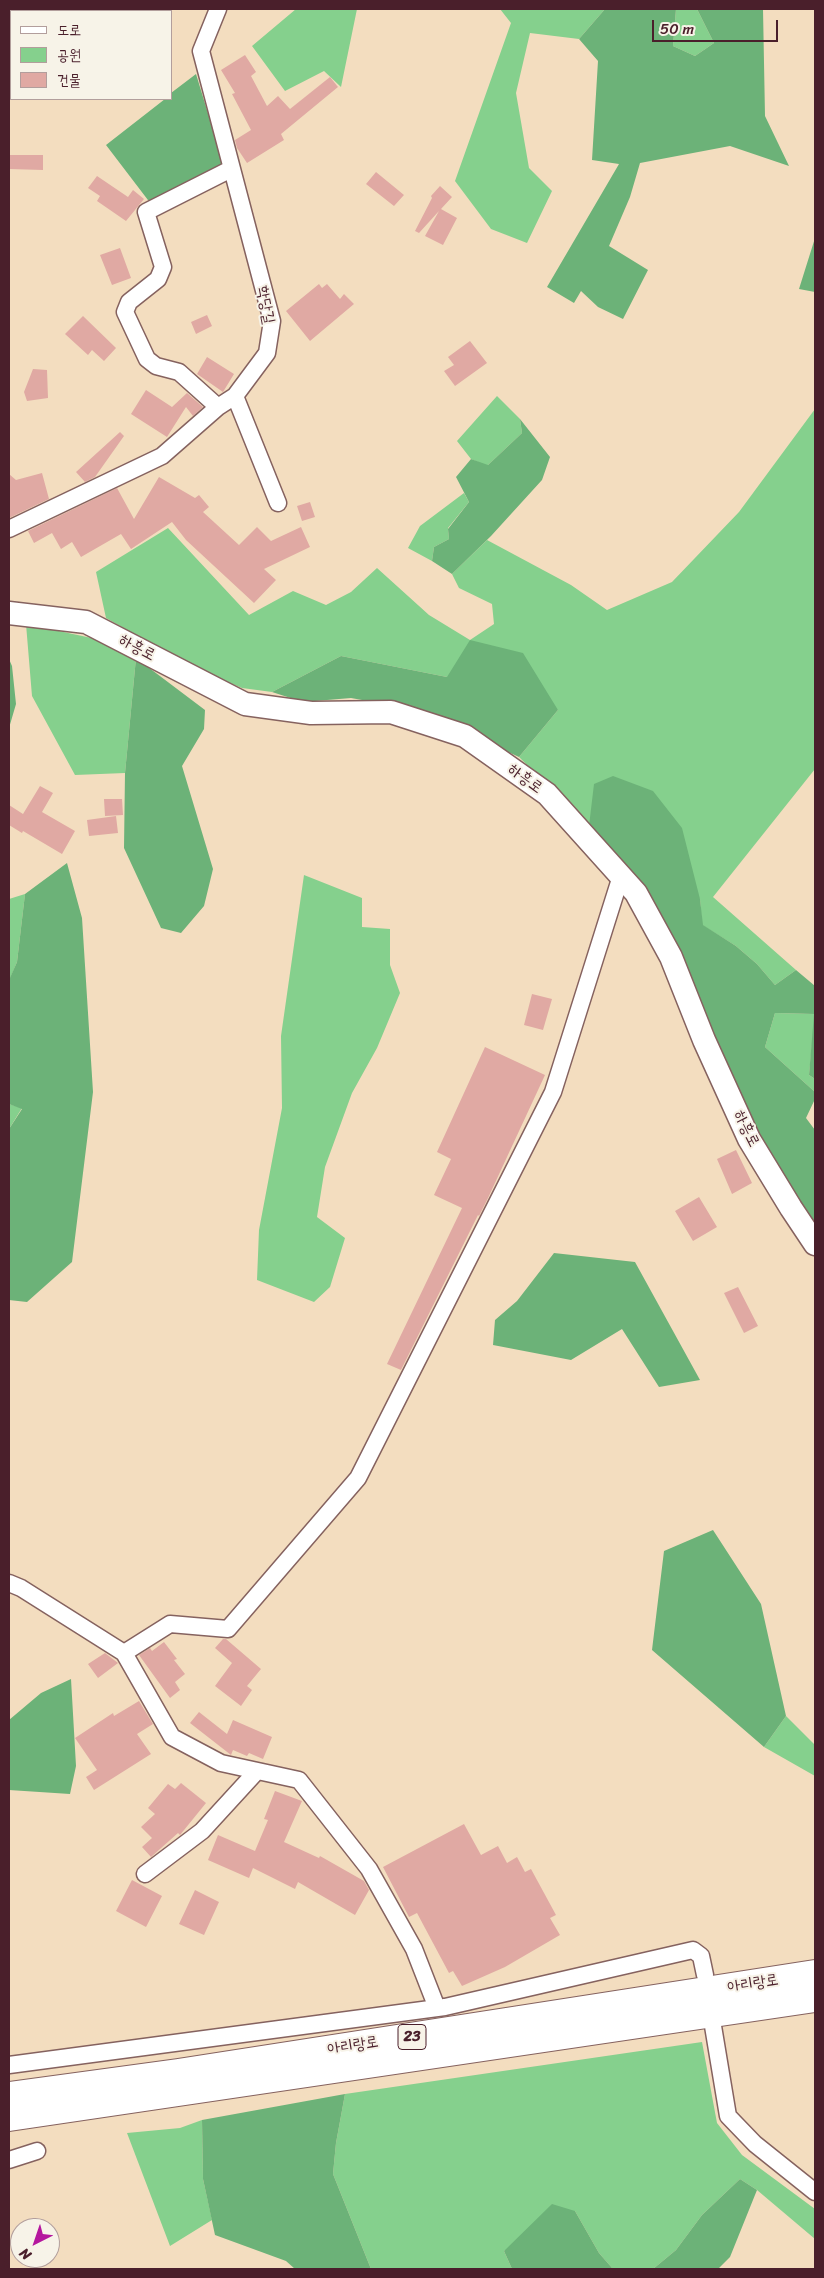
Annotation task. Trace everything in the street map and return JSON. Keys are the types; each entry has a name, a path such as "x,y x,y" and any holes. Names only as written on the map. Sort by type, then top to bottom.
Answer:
{"highway":[{"name":"아리랑로","path":"9,2096 178,2073 815,1974"},
{"name":"아리랑로","path":"9,2118 815,1998"}],"street":[{"name":"학당길","path":"9,529 162,456 218,407 235,396 267,352 272,321 201,51 218,9"},
{"path":"218,407 179,372 156,366 147,358 124,312 129,302 158,279 163,267 146,212 231,169"},
{"path":"235,396 278,503"},
{"name":"하흥로","path":"9,613 86,622 245,704 310,713 391,712 465,736 547,794 636,893 671,956 704,1040 749,1139 815,1244"},
{"path":"124,1654 170,1624 228,1629 358,1478 553,1092 621,876"},
{"path":"13,1588 124,1654 172,1737 221,1763 299,1780 369,1869 414,1949 437,2008"},
{"path":"145,1874 202,1832 257,1771"},
{"path":"9,2065 437,2008 693,1950 701,1956 705,1975"},
{"path":"712,2020 728,2116 755,2144 815,2192"},
{"path":"9,2160 37,2151"}],"green space":[{"path":"296,9 357,9 341,87 324,71 285,91 252,46"},
{"path":"500,9 605,9 579,39 530,33 516,93 529,168 552,191 527,243 491,229 455,181 511,23"},
{"path":"605,9 676,9 673,46 695,56 714,43 697,9 763,9 765,116 789,166 730,146 640,163 630,197 609,246 648,270 623,319 598,307 581,291 574,303 547,287 619,164 592,160 598,61 579,39"},
{"path":"676,9 697,9 714,43 695,56 673,46"},
{"path":"196,74 224,166 151,204 106,145 164,100 172,100 172,92"},
{"path":"815,238 815,292 799,289"},
{"path":"497,396 520,419 522,433 487,466 471,459 457,441"},
{"path":"815,409 815,769 713,897 796,970 775,985 757,964 736,946 702,925 700,899 589,826 519,757 558,710 447,677 341,656 272,692 242,688 194,668 106,618 96,572 168,528 249,615 293,591 326,605 351,592 377,568 429,615 470,640 494,624 492,604 459,588 452,574 487,540 571,585 607,610 672,582 739,512"},
{"path":"520,419 550,457 542,480 491,536 452,574 432,561 434,547 449,539 448,529 469,502 456,477 471,459 488,465 522,433"},
{"path":"464,493 469,502 448,528 449,539 434,547 432,561 408,548 420,526"},
{"path":"26,624 115,643 136,658 125,773 75,775 32,696"},
{"path":"470,640 523,653 558,710 519,757 417,710 351,698 303,702 272,692 341,656 447,677"},
{"path":"136,658 205,710 204,729 182,766 213,869 204,906 181,933 161,928 124,848 125,773"},
{"path":"9,659 12,666 16,704 9,728"},
{"path":"613,776 653,791 682,828 700,899 703,925 736,946 757,964 775,985 796,970 815,986 815,1079 809,1075 814,1014 775,1013 765,1047 815,1092 815,1099 806,1118 815,1130 815,1223 768,1154 589,826 594,784"},
{"path":"67,863 82,918 93,1092 72,1262 27,1302 9,1300 9,1129 22,1109 9,1104 9,980 17,962 25,894"},
{"path":"304,875 362,898 362,927 390,929 390,965 400,993 377,1048 352,1093 325,1167 317,1217 345,1238 330,1287 314,1302 257,1280 259,1230 282,1108 281,1036"},
{"path":"25,894 17,962 9,981 9,899"},
{"path":"775,1013 815,1014 809,1075 815,1079 815,1092 765,1047"},
{"path":"9,1104 22,1108 9,1129"},
{"path":"554,1253 635,1262 700,1380 659,1387 622,1329 571,1360 493,1345 495,1320 517,1301"},
{"path":"713,1530 761,1604 786,1716 764,1747 652,1650 664,1551"},
{"path":"71,1679 76,1766 70,1794 9,1790 9,1720 41,1693"},
{"path":"786,1716 815,1745 815,1776 764,1747"},
{"path":"702,2042 717,2123 742,2155 815,2209 815,2239 757,2190 740,2179 702,2215 676,2250 653,2269 613,2269 599,2253 575,2211 504,2251 512,2269 371,2269 333,2174 336,2143 345,2094"},
{"path":"345,2094 336,2143 333,2174 371,2269 295,2269 286,2261 215,2235 203,2179 202,2120"},
{"path":"202,2120 203,2179 212,2220 170,2246 127,2133 180,2128"},
{"path":"740,2179 757,2190 730,2257 718,2269 653,2269 676,2250 702,2215"},
{"path":"552,2204 575,2211 599,2253 613,2269 512,2269 504,2251"}],"building":[{"path":"245,55 256,72 251,76 267,106 278,96 290,109 330,77 338,87 281,134 284,140 247,163 237,148 235,140 251,130 232,94 235,93 221,70"},
{"path":"9,155 43,155 43,170 9,169"},
{"path":"376,172 404,195 394,206 366,184"},
{"path":"97,176 128,197 133,190 144,199 126,221 97,201 100,196 88,188"},
{"path":"440,186 452,197 441,209 457,218 443,245 425,236 439,211 419,233 415,231 432,198 431,196"},
{"path":"120,248 131,278 112,285 100,255"},
{"path":"319,284 322,288 327,284 340,299 344,294 354,304 310,341 286,311"},
{"path":"207,315 212,326 196,334 191,322"},
{"path":"83,316 116,348 104,361 92,350 88,355 65,334"},
{"path":"470,341 487,363 455,386 444,371 454,365 448,357"},
{"path":"207,357 234,374 223,392 197,374"},
{"path":"33,369 47,370 48,398 27,401 24,392"},
{"path":"146,390 172,407 187,393 203,407 193,416 186,407 167,437 131,414"},
{"path":"120,432 124,436 95,477 85,482 76,472"},
{"path":"42,473 49,499 9,518 9,474 16,480"},
{"path":"159,477 195,498 199,495 209,507 203,512 239,545 257,527 271,541 301,527 310,547 264,569 276,580 254,603 186,540 172,522 131,549 121,534 81,557 72,542 61,549 52,533 34,543 28,531 117,488 134,519"},
{"path":"310,502 315,517 302,521 297,506"},
{"path":"40,786 53,793 42,812 75,831 62,854 9,825 9,805 23,814"},
{"path":"104,799 122,799 123,815 105,816"},
{"path":"116,816 118,833 89,836 87,820"},
{"path":"532,994 552,999 543,1030 524,1025"},
{"path":"485,1047 545,1075 488,1198 401,1370 387,1364 462,1208 434,1195 451,1159 437,1152"},
{"path":"736,1150 752,1183 732,1194 717,1159"},
{"path":"699,1197 717,1227 693,1241 675,1211"},
{"path":"738,1287 758,1326 744,1333 724,1293"},
{"path":"223,1639 226,1639 261,1669 247,1686 252,1690 241,1706 215,1686 232,1663 215,1648"},
{"path":"164,1642 177,1659 174,1660 185,1674 175,1682 180,1690 170,1698 139,1655 150,1648 152,1651"},
{"path":"105,1653 118,1663 98,1678 88,1664"},
{"path":"139,1701 153,1724 137,1734 151,1754 94,1790 86,1777 97,1770 75,1738 113,1713 114,1716"},
{"path":"199,1712 227,1734 233,1720 272,1737 263,1759 249,1753 247,1756 233,1750 231,1755 190,1723"},
{"path":"181,1783 206,1803 180,1835 178,1833 151,1857 142,1847 152,1838 141,1827 155,1814 148,1808 168,1784 175,1789"},
{"path":"275,1791 302,1801 284,1842 319,1858 320,1856 364,1881 369,1890 355,1915 298,1882 295,1889 253,1868 249,1878 208,1860 218,1835 255,1851 268,1820 264,1819"},
{"path":"464,1824 481,1855 498,1846 507,1863 517,1857 525,1872 531,1869 556,1915 550,1918 560,1935 505,1967 462,1986 453,1971 449,1973 417,1913 409,1917 383,1867"},
{"path":"132,1880 162,1896 146,1927 116,1911"},
{"path":"195,1890 219,1902 204,1935 179,1924"}]}
